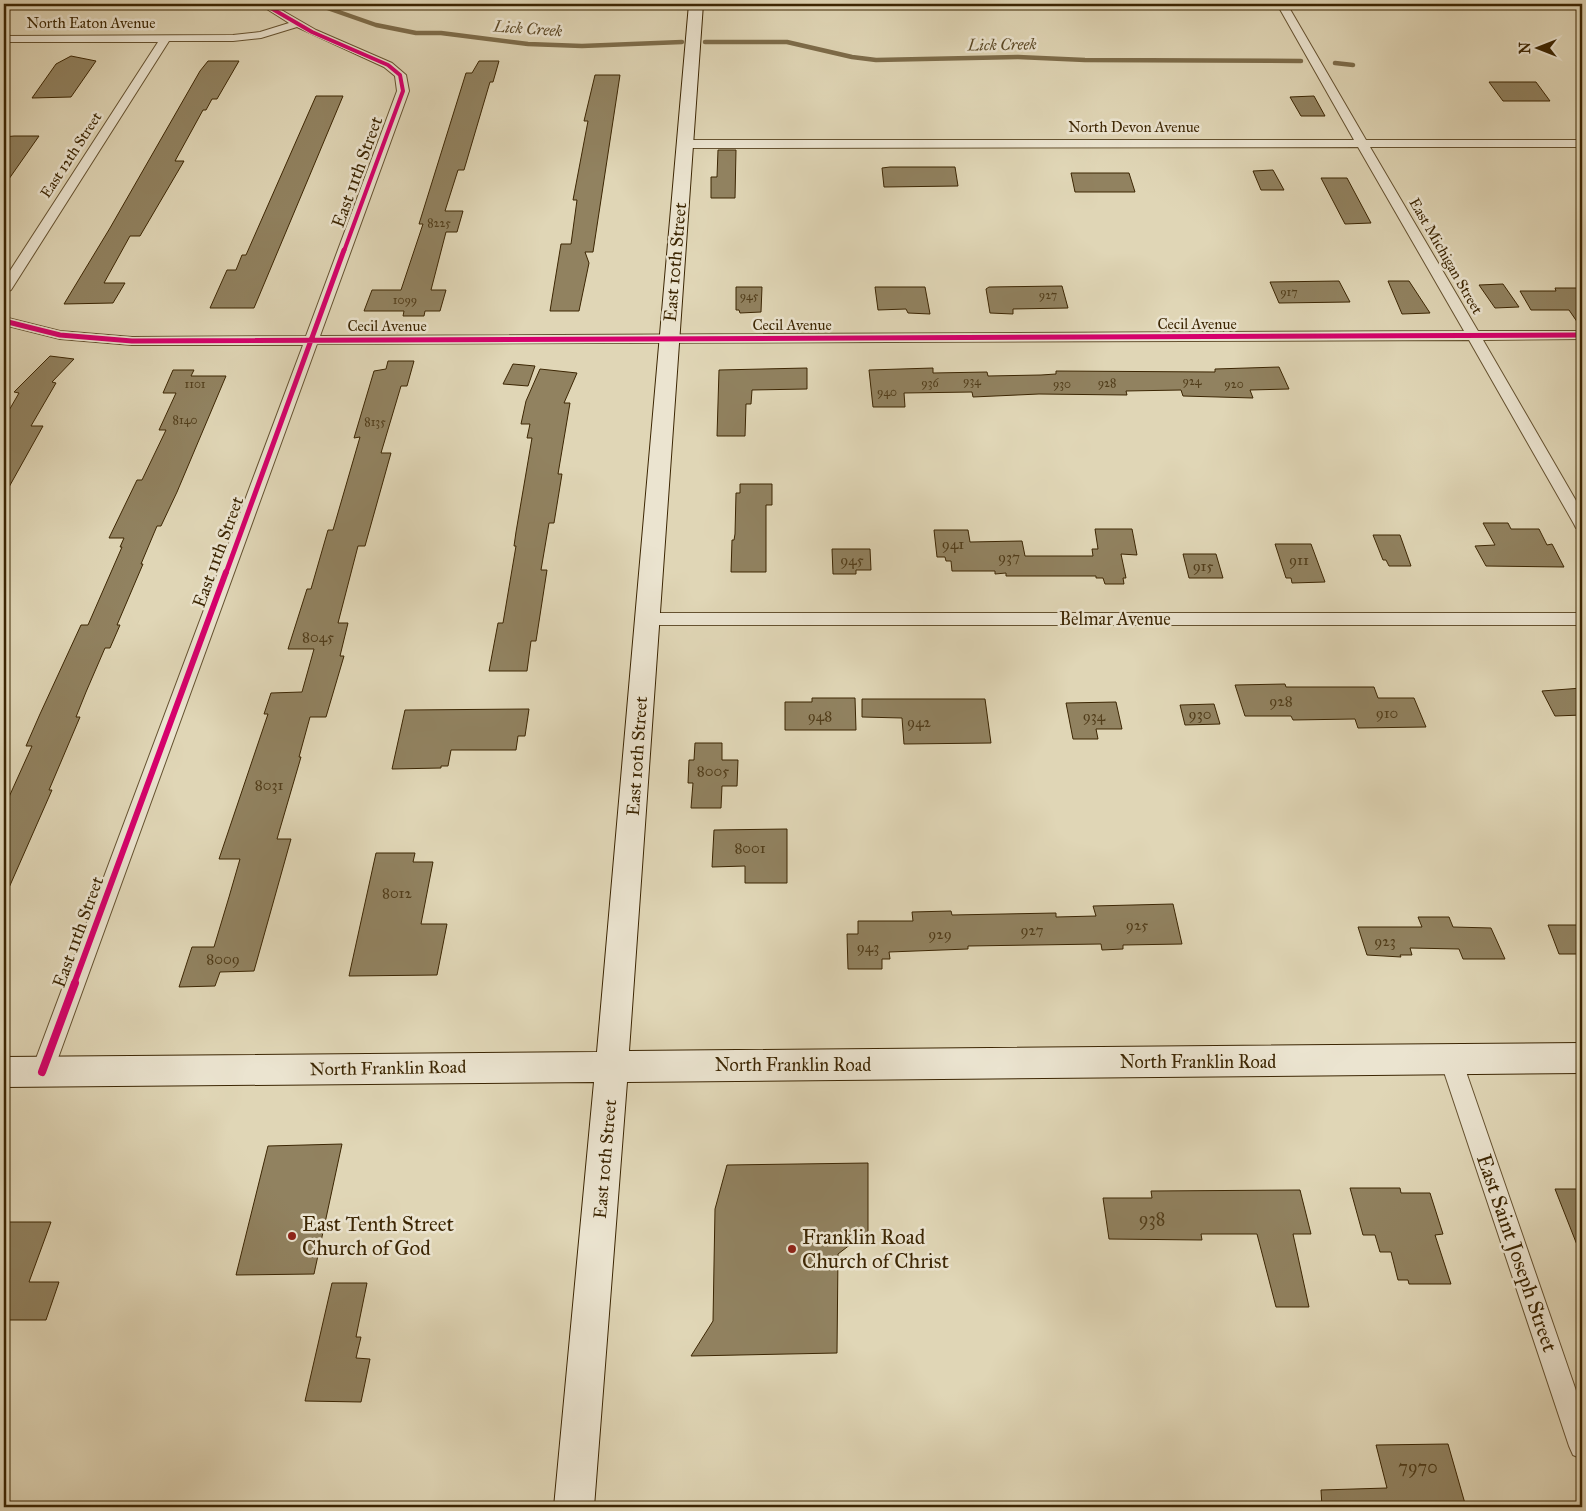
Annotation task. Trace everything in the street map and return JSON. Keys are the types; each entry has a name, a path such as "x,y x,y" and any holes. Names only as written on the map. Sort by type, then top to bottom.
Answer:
{"main road":[{"name":"East 10th Street","path":"574,1507 612,1066 696,4"},
{"name":"North Franklin Road","path":"4,1072 1582,1058"}],"street":[{"name":"East 11th Street","path":"42,1072 403,91 400,75 388,65 297,24 264,4"},
{"name":"East Michigan Street","path":"1282,4 1582,524"},
{"name":"North Eaton Avenue","path":"4,39 247,37 274,32 297,24"},
{"name":"East 12th Street","path":"4,290 166,38"},
{"name":"North Devon Avenue","path":"685,144 1582,143"},
{"name":"Cecil Avenue","path":"4,321 52,334 99,340 1582,335"},
{"name":"Belmar Avenue","path":"647,619 1582,618"},
{"name":"East Saint Joseph Street","path":"1451,1060 1582,1446"}],"building":[{"path":"71,56 96,61 71,97 32,98 56,64"},
{"path":"208,61 239,61 217,99 212,99 206,110 203,110 175,161 184,161 140,236 130,236 104,283 125,283 113,303 64,304 200,71"},
{"path":"479,61 499,61 493,82 490,82 464,170 458,170 445,211 463,211 457,232 446,232 431,290 446,290 440,311 425,311 424,316 403,316 404,311 364,311 372,290 401,290 423,224 419,224 466,73 472,73"},
{"path":"595,75 620,75 593,252 585,252 589,263 579,311 550,311 561,244 571,244 577,200 573,200 588,121 584,121"},
{"path":"1489,82 1536,82 1550,101 1503,101"},
{"path":"316,96 343,96 254,308 210,308 227,270 236,270 242,255 246,255"},
{"path":"1314,96 1325,116 1301,116 1290,97"},
{"path":"39,136 4,186 4,137"},
{"path":"718,150 736,150 735,198 711,198 711,177 717,177"},
{"path":"955,167 958,186 884,187 882,168"},
{"path":"1273,170 1284,190 1261,190 1253,171"},
{"path":"1071,173 1129,173 1135,192 1075,192"},
{"path":"1321,178 1347,178 1371,223 1345,224"},
{"path":"1339,281 1350,302 1279,303 1270,282"},
{"path":"1388,281 1409,281 1430,313 1402,314"},
{"path":"1503,284 1519,307 1495,308 1479,285"},
{"path":"1062,286 1068,308 1013,309 1013,314 990,313 986,289 989,287"},
{"path":"736,287 762,287 761,312 740,313 739,310 736,310"},
{"path":"875,287 925,287 930,314 908,313 906,309 878,310"},
{"path":"1555,288 1582,288 1582,329 1569,310 1531,310 1520,291 1556,291"},
{"path":"50,356 74,359 52,382 56,383 31,426 43,426 4,496 4,419 19,393 14,392"},
{"path":"388,361 414,361 407,386 401,386 381,453 391,453 365,546 358,546 338,623 348,623 340,656 344,656 326,717 310,717 299,757 301,757 277,839 291,839 254,971 220,972 215,986 179,987 192,947 214,947 240,859 219,859 268,714 264,714 271,693 302,692 314,649 288,649 307,589 311,589 328,530 333,530 360,437 354,438 374,371 386,369"},
{"path":"513,364 535,366 528,386 503,384"},
{"path":"1279,367 1289,389 1250,390 1253,398 1183,396 1181,390 1126,391 1127,395 1039,394 973,397 972,392 904,393 905,407 873,407 869,370 933,368 933,373 987,372 988,376 1056,374 1056,371 1215,372 1215,369"},
{"path":"807,368 807,389 752,390 751,404 746,404 745,436 717,436 719,370"},
{"path":"540,369 577,373 564,403 570,403 558,474 562,474 554,523 549,523 541,570 547,570 536,641 531,641 527,671 489,671 498,623 503,623 532,438 527,438 530,424 521,424 526,401"},
{"path":"173,370 194,370 191,376 226,376 177,492 161,526 157,526 117,625 120,625 110,648 105,648 86,692 76,717 80,717 49,790 52,790 4,899 4,808 32,746 26,746 40,714 81,625 88,625 122,547 120,547 124,538 109,538 137,480 142,480 166,430 159,430 176,393 163,393"},
{"path":"740,484 772,484 772,505 766,505 766,572 731,572 732,540 734,540 735,534 736,493 740,493"},
{"path":"1483,523 1508,523 1511,529 1539,529 1547,545 1552,544 1564,567 1486,566 1475,546 1495,545"},
{"path":"1095,529 1132,529 1137,555 1121,554 1126,578 1123,578 1124,584 1105,584 1103,578 1096,578 1096,576 1006,576 1006,573 995,574 995,571 952,571 951,561 946,561 945,557 937,557 934,530 968,530 970,542 1022,541 1025,556 1093,556 1092,549 1098,549"},
{"path":"1373,535 1400,535 1411,566 1389,566 1386,560 1383,560"},
{"path":"1275,544 1311,544 1325,582 1292,583 1291,578 1286,578"},
{"path":"832,549 870,549 871,570 856,570 856,574 833,574"},
{"path":"1183,554 1216,554 1223,578 1189,578"},
{"path":"1285,684 1286,687 1374,687 1378,698 1414,698 1426,727 1358,728 1355,719 1293,720 1291,716 1245,716 1235,685"},
{"path":"1582,688 1582,715 1555,716 1542,691"},
{"path":"812,698 855,698 856,730 785,730 785,702 812,702"},
{"path":"862,699 985,699 991,743 904,744 902,718 862,717"},
{"path":"1116,702 1122,729 1096,729 1098,739 1073,739 1066,703"},
{"path":"1214,704 1220,724 1185,725 1180,705"},
{"path":"529,709 525,736 518,736 516,750 451,750 448,766 441,766 441,768 392,769 405,710"},
{"path":"695,743 722,743 722,760 738,760 737,786 722,786 721,808 691,808 693,783 688,783 689,760 694,760"},
{"path":"787,829 787,883 745,883 745,866 712,867 714,830"},
{"path":"376,853 415,853 413,862 433,862 421,924 447,924 437,975 349,976"},
{"path":"1173,904 1182,944 1123,945 1123,949 1102,950 1101,944 968,946 968,949 889,952 890,959 882,959 882,969 848,969 847,934 858,934 858,921 913,921 912,912 951,911 952,915 1056,913 1056,917 1096,916 1093,906"},
{"path":"1418,917 1449,917 1453,927 1491,928 1505,959 1463,959 1459,949 1410,948 1412,955 1400,955 1401,957 1367,955 1358,927 1422,927"},
{"path":"1548,925 1582,925 1582,954 1559,954"},
{"path":"342,1144 314,1274 236,1275 268,1146"},
{"path":"868,1163 868,1231 838,1254 837,1353 691,1356 713,1321 715,1209 727,1165"},
{"path":"1350,1188 1400,1188 1401,1193 1430,1193 1443,1234 1435,1235 1451,1284 1409,1284 1408,1280 1398,1280 1391,1252 1380,1252 1375,1235 1363,1235"},
{"path":"1555,1189 1582,1189 1582,1255 1581,1255"},
{"path":"1300,1190 1311,1234 1293,1234 1309,1307 1276,1307 1257,1234 1201,1234 1202,1240 1109,1239 1103,1198 1152,1198 1151,1191"},
{"path":"4,1222 51,1222 29,1282 59,1282 46,1320 4,1320"},
{"path":"332,1283 367,1283 356,1337 361,1337 356,1358 370,1359 361,1402 305,1401"},
{"path":"1448,1444 1466,1507 1322,1507 1321,1490 1387,1488 1376,1445"}],"waterway":[{"name":"Lick Creek","path":"316,4 376,25 416,33 441,33 528,44 582,46 682,42"},
{"name":"Lick Creek","path":"705,42 787,42 852,57 876,60 1018,57 1085,60 1301,61"},
{"name":"Lick Creek","path":"1335,63 1353,65"}],"cycle path":[{"path":"42,1072 403,91 400,75 388,65 312,32 264,4"},
{"path":"4,321 60,335 132,341 1582,335"}],"place":[{"name":"East Tenth Street Church of God","path":"292,1236"},
{"name":"Franklin Road Church of Christ","path":"792,1249"}]}
